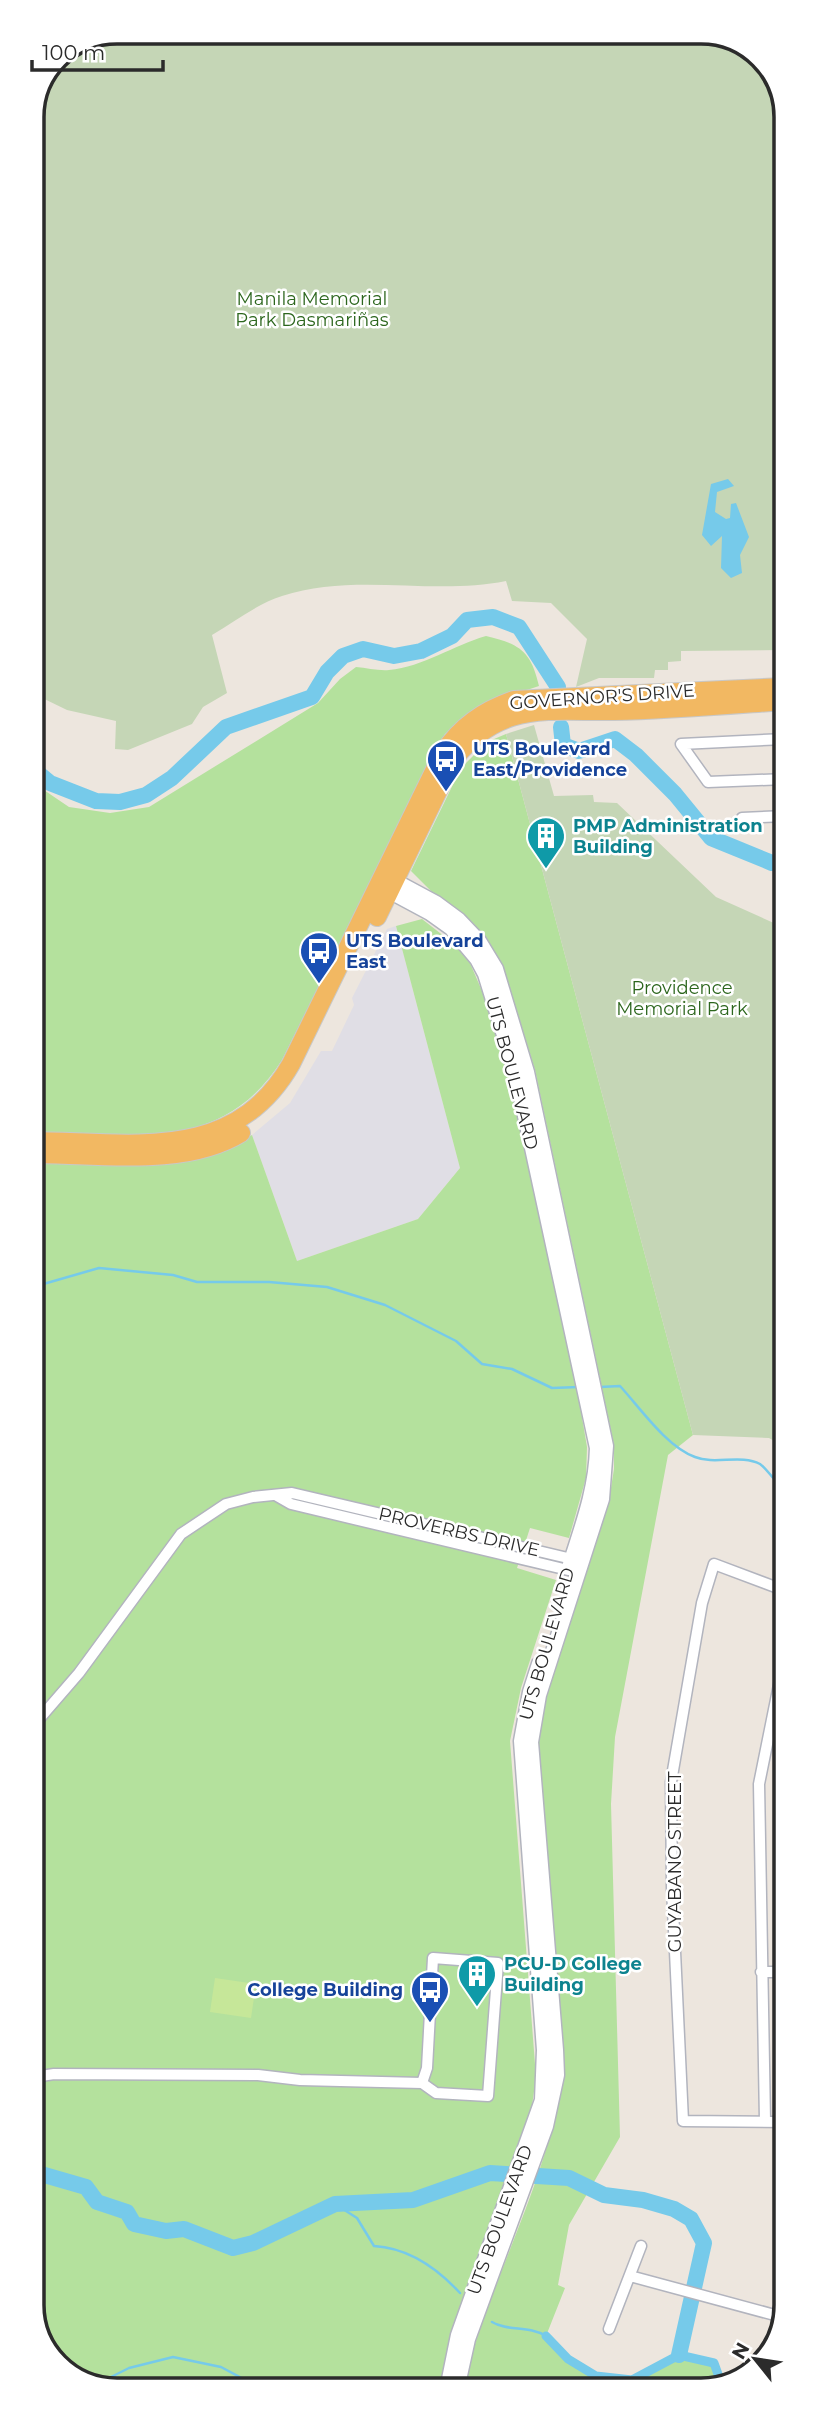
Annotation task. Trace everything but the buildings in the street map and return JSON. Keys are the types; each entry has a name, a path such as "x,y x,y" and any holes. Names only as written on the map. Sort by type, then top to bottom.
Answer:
{"highway":[{"name":"GOVERNOR'S DRIVE","path":"576,705 774,688"},
{"name":"GOVERNOR'S DRIVE","path":"44,1142 181,1141 213,1133 243,1119 261,1105 287,1071 453,760 461,750 491,727 540,705 774,702"},
{"name":"GOVERNOR'S DRIVE","path":"44,1154 183,1154 217,1145 248,1129 269,1113 294,1083 388,884"}],"main road":[{"name":"UTS BOULEVARD","path":"388,884 436,903 459,920 479,941 496,969 527,1072 606,1472 602,1499 573,1565 530,1692 521,1741 545,2075 542,2100 528,2161 458,2336 449,2378"},
{"name":"UTS BOULEVARD","path":"459,2378 468,2339 514,2197"}],"street":[{"path":"774,740 681,744 708,782 774,779"},
{"path":"741,818 774,816"},
{"name":"PROVERBS DRIVE","path":"44,1713 79,1673 181,1534 226,1504 253,1497 277,1496 291,1504 573,1565"},
{"name":"GUYABANO STREET","path":"765,2121 683,2121 672,1888 671,1782 702,1602 714,1564 774,1586"},
{"path":"774,1710 759,1784 765,2121 774,2121"},
{"path":"44,2076 258,2075 300,2080 422,2083 436,2093 488,2096 498,1963 433,1958 427,2068 422,2083"},
{"path":"761,1972 774,1972"},
{"path":"609,2329 641,2246"},
{"path":"630,2276 773,2315"}],"shaded area":[{"path":"396,926 460,1168 418,1219 297,1261 252,1135 290,1103 321,1051 332,1051 354,1005 352,998 387,929"}],"green space":[{"name":"Manila Memorial Park Dasmariñas","path":"117,44 706,44 729,49 756,69 767,84 774,107 774,650 681,651 681,661 668,662 668,670 655,670 654,678 599,678 576,687 587,639 551,603 512,601 506,581 450,586 337,586 309,589 273,599 212,635 227,693 203,707 192,724 128,750 115,749 116,721 67,710 44,699 44,117 49,89 65,65 89,49"},
{"path":"486,636 516,646 528,657 539,686 478,706 445,734 282,1060 258,1090 232,1111 203,1125 172,1133 105,1137 44,1136 44,790 69,807 110,813 149,807 318,703 340,679 356,667 385,670 402,668"},
{"name":"Providence Memorial Park","path":"534,725 554,796 593,795 594,802 617,803 716,897 774,923 774,1441 769,1438 693,1435 506,734"},
{"path":"506,734 693,1435 668,1455 615,1737 611,1804 620,2137 569,2225 558,2285 565,2288 546,2336 568,2359 596,2376 614,2378 466,2378 480,2330 543,2159 558,2103 562,2074 538,1742 546,1695 609,1500 614,1469 614,1445 535,1070 503,966 474,924 433,893 411,871 461,768 487,742"},
{"path":"422,919 454,944 470,963 485,998 508,1076 573,1364 587,1447 586,1478 569,1538 530,1528 517,1568 556,1580 521,1688 510,1741 536,2077 532,2106 451,2338 442,2378 103,2377 84,2371 62,2353 49,2333 44,2315 44,1162 184,1161 220,1152 252,1135 297,1261 418,1219 460,1168 396,926"},
{"path":"215,1978 256,1984 251,2018 210,2012"},
{"path":"679,2355 714,2363 719,2376 711,2378 636,2378"}],"water":[{"path":"728,479 734,486 717,492 715,512 726,519 730,518 731,504 736,503 749,537 740,555 742,573 731,578 721,568 722,536 711,546 702,535 711,484"}],"waterway":[{"path":"44,778 50,783 96,801 120,802 146,795 172,778 226,727 312,697 327,672 343,656 363,649 394,656 421,651 452,636 467,620 493,617 519,627 558,687"},
{"path":"561,727 563,745 579,751 615,739 636,755 675,794 711,838 774,863"},
{"path":"44,1284 99,1268 173,1275 197,1282 269,1282 327,1287 385,1305 456,1341 482,1364 512,1369 552,1388 579,1387"},
{"path":"600,1387 620,1386 655,1426 684,1452 703,1459 753,1461 760,1464 774,1479"},
{"path":"44,2175 86,2187 97,2202 127,2212 134,2224 166,2231 184,2229 233,2248 253,2243 335,2204 413,2200 490,2173 569,2178 604,2195 643,2200 674,2209 691,2219 704,2243 679,2355"},
{"path":"335,2204 357,2218 374,2246 399,2251 421,2261 442,2275 460,2293"},
{"path":"492,2322 546,2336"},
{"path":"546,2336 568,2359 596,2376 614,2378"},
{"path":"636,2378 679,2355 714,2363 719,2376"},
{"path":"110,2378 129,2368 173,2357 221,2367 242,2378"}],"place":[{"name":"UTS Boulevard East/Providence","path":"446,793"},
{"name":"PMP Administration Building","path":"546,870"},
{"name":"UTS Boulevard East","path":"319,985"},
{"name":"PCU-D College Building","path":"477,2008"},
{"name":"College Building","path":"430,2024"}]}
